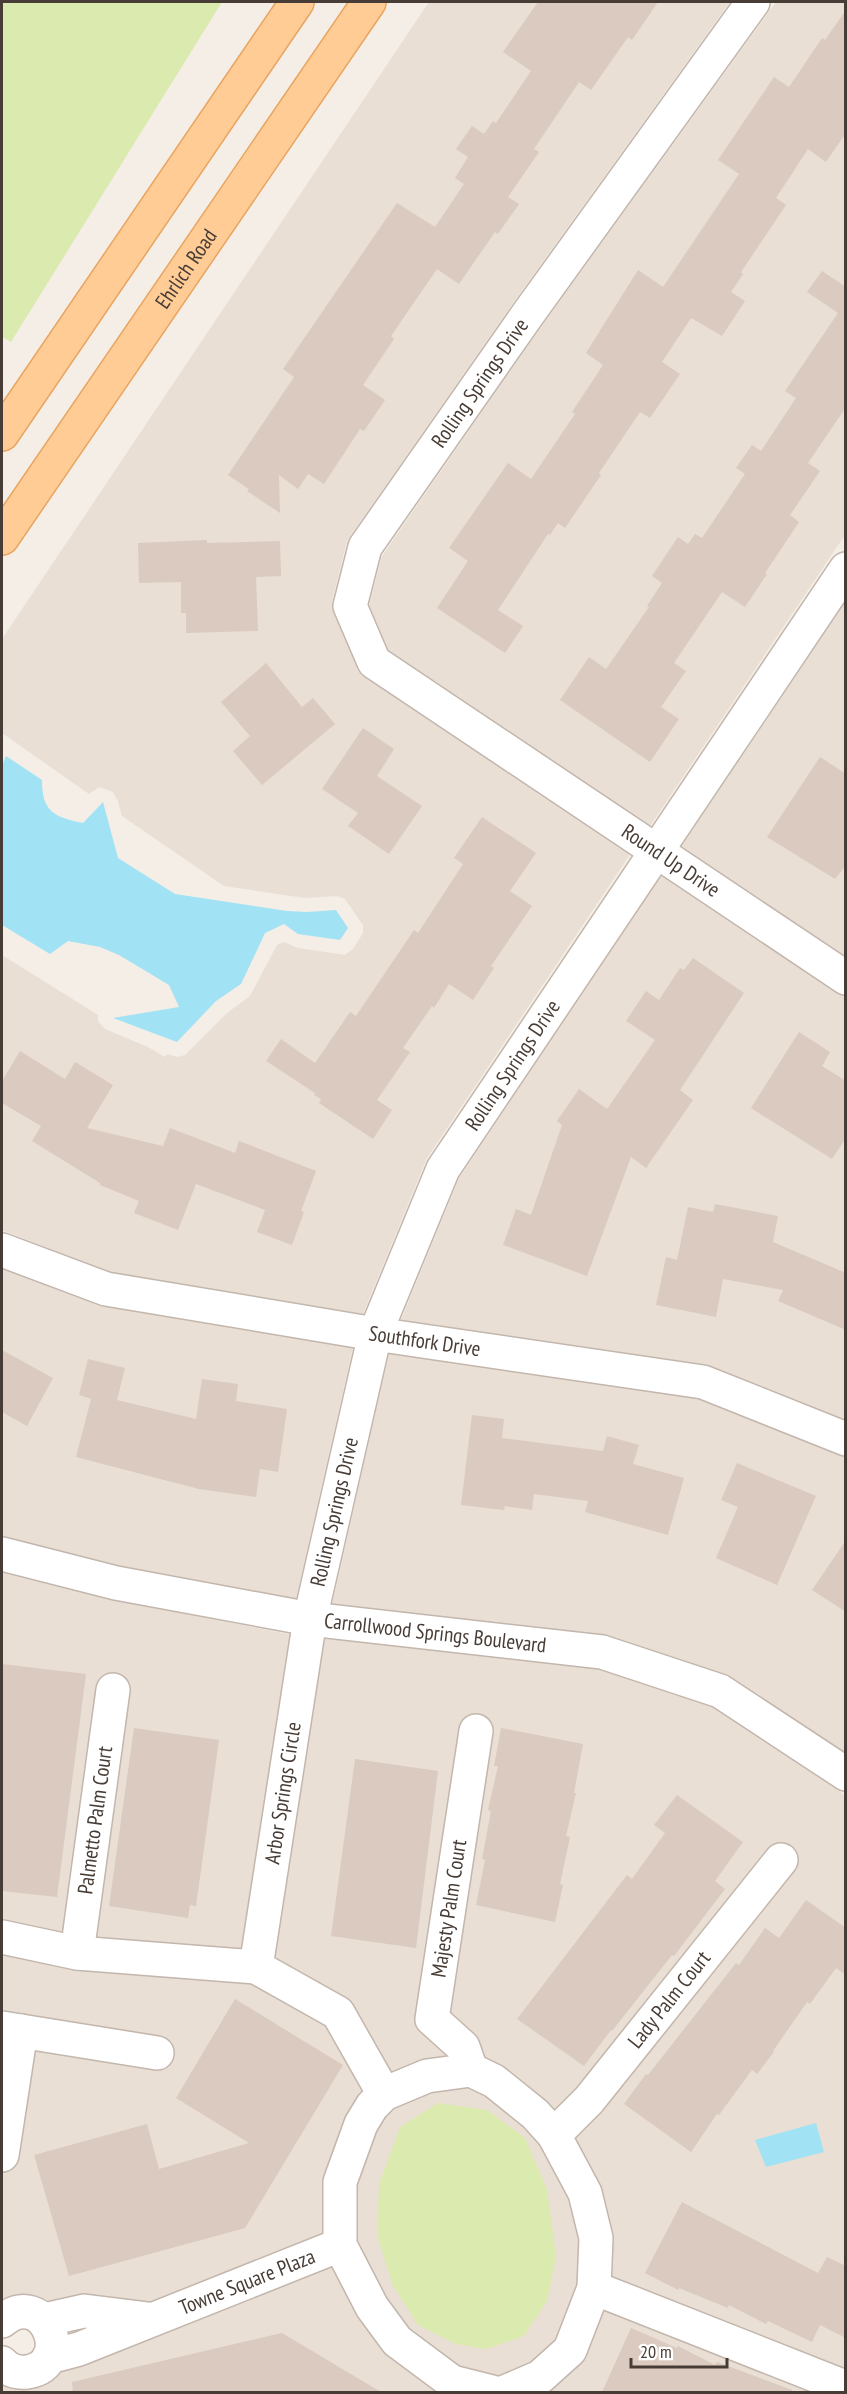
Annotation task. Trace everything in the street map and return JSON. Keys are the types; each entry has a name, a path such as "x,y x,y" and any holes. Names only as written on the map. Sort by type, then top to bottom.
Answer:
{"main road":[{"path":"2,434 297,2"},
{"name":"Ehrlich Road","path":"2,538 369,2"}],"street":[{"name":"Rolling Springs Drive","path":"495,743 374,662 350,606 365,547 528,314 753,2"},
{"name":"Rolling Springs Drive","path":"310,1619 375,1334 443,1169 846,569"},
{"name":"Round Up Drive","path":"495,743 846,978"},
{"name":"Southfork Drive","path":"2,1250 106,1289 375,1334 703,1382 846,1439"},
{"name":"Carrollwood Springs Boulevard","path":"2,1554 116,1583 310,1619 602,1652 720,1691 846,1774"},
{"name":"Arbor Springs Circle","path":"256,1967 310,1619"},
{"name":"Palmetto Palm Court","path":"76,1953 113,1690"},
{"name":"Majesty Palm Court","path":"471,2070 464,2047 432,2019 476,1731"},
{"name":"Lady Palm Court","path":"554,2134 590,2100 781,1860"},
{"path":"2,1937 76,1953 256,1967 338,2013 384,2094"},
{"path":"2,2155 11,2029 157,2053"},
{"path":"492,2392 452,2382 397,2341 372,2307 340,2245 340,2182 361,2124 372,2106 384,2094 427,2076 471,2070 494,2081 535,2114 554,2134 585,2193 596,2238 594,2288 570,2350 540,2377 505,2392"},
{"name":"Towne Square Plaza","path":"2,2363 14,2372 24,2372 43,2365 49,2357 79,2349 340,2245"},
{"path":"594,2288 840,2385"},
{"name":"Towne Square Plaza","path":"2,2321 16,2313 26,2312 44,2320 84,2311 153,2319"},
{"path":"44,2320 52,2338 49,2357"}],"shaded area":[{"path":"429,2 730,2 513,303 347,541 332,601 333,611 358,667 365,676 631,853 427,1158 363,1314 109,1272 2,1230 2,955 98,1015 98,1021 105,1029 148,1047 165,1057 167,1054 177,1057 185,1055 227,1013 250,996 277,945 284,942 298,948 345,955 353,949 363,933 363,925 345,899 337,896 305,898 224,886 122,816 113,792 99,787 89,794 2,733 2,639"},
{"path":"776,2 845,2 845,535 650,826 388,652 369,606 382,556 543,324"},
{"path":"845,602 845,958 681,847"},
{"path":"662,874 845,996 845,1422 703,1364 401,1320 459,1178"},
{"path":"2,1268 101,1305 353,1347 296,1599 119,1566 2,1537"},
{"path":"389,1353 700,1398 845,1457 845,1754 724,1674 602,1635 332,1605"},
{"path":"2,1571 114,1600 323,1641 324,1638 600,1669 714,1706 838,1789 846,1798 845,2392 2,2392 2,2383 8,2387 30,2389 45,2385 63,2369 69,2357 86,2365 100,2335 61,2316 53,2307 39,2298 23,2295 2,2299"}],"green space":[{"path":"2,2 222,2 11,342 2,337"},
{"path":"438,2103 487,2110 525,2138 547,2190 556,2256 547,2301 524,2336 486,2349 456,2344 418,2325 393,2286 377,2235 379,2184 400,2127"}],"water":[{"path":"6,756 42,780 47,806 57,815 83,823 103,802 118,858 175,894 287,911 336,910 348,928 340,940 298,934 284,924 265,933 241,984 216,1001 177,1042 113,1018 179,1007 169,985 119,955 100,947 68,941 50,954 2,925 2,766"},
{"path":"816,2123 824,2152 766,2167 755,2140"}],"building":[{"path":"538,2 658,2 632,40 628,37 591,90 579,82 534,149 539,152 508,197 519,204 498,234 495,232 459,284 437,269 391,336 394,339 363,385 385,400 364,431 360,429 324,484 308,474 298,489 279,475 280,513 228,475 294,377 283,369 397,203 435,227 464,184 455,178 468,157 456,149 472,126 484,134 493,121 496,123 531,71 503,52"},
{"path":"846,10 846,133 826,162 808,149 776,198 786,205 741,272 743,274 731,292 745,301 722,336 691,318 662,362 680,374 650,418 640,412 565,528 558,523 550,535 548,534 498,610 523,626 505,653 437,608 468,561 449,548 508,463 531,479 575,414 572,412 603,365 586,353 638,270 663,287 739,174 718,160 774,77 789,87 822,38 825,40"},
{"path":"822,271 846,287 846,407 808,463 820,471 790,515 799,522 745,607 722,592 674,663 686,671 661,707 679,719 650,762 560,700 589,657 606,669 649,607 647,606 662,583 652,576 678,537 688,544 695,534 702,538 745,474 736,468 752,445 761,451 796,398 785,391 838,313 807,292"},
{"path":"207,540 207,543 280,541 281,576 256,577 258,631 186,633 186,613 181,613 181,582 139,583 138,543"},
{"path":"266,663 302,707 313,698 335,724 262,785 233,751 250,736 221,702"},
{"path":"363,728 394,749 377,776 422,806 389,854 348,826 358,813 322,789"},
{"path":"820,757 846,774 846,865 835,879 767,837"},
{"path":"482,817 536,853 510,891 532,906 491,966 494,968 473,1000 449,984 434,1008 432,1006 403,1048 410,1052 377,1100 392,1110 373,1139 319,1103 321,1099 314,1095 315,1093 266,1061 281,1039 315,1063 350,1012 356,1016 414,930 418,933 463,864 454,858"},
{"path":"693,958 744,993 680,1090 693,1100 646,1168 631,1157 587,1276 503,1245 516,1209 531,1215 562,1125 557,1121 579,1089 607,1109 655,1040 626,1021 646,991 659,1000 680,968 684,970"},
{"path":"799,1032 830,1052 822,1066 846,1081 846,1138 832,1159 751,1108"},
{"path":"20,1051 65,1079 75,1062 113,1085 87,1128 163,1146 170,1128 235,1153 239,1141 316,1171 301,1211 304,1212 292,1245 257,1232 265,1210 196,1184 178,1230 134,1213 139,1201 100,1185 32,1141 41,1126 2,1103 2,1081"},
{"path":"715,1204 778,1216 773,1242 846,1273 846,1330 778,1301 783,1290 723,1279 716,1317 656,1305 666,1257 677,1260 688,1207 713,1212"},
{"path":"2,1350 53,1378 27,1426 2,1412"},
{"path":"88,1359 125,1368 117,1400 196,1419 202,1379 238,1384 236,1401 287,1409 278,1472 260,1469 256,1497 199,1489 76,1457 91,1399 79,1395"},
{"path":"472,1415 504,1419 502,1438 603,1451 607,1436 639,1445 633,1464 684,1478 668,1535 585,1512 588,1501 534,1494 532,1510 505,1506 504,1510 461,1505"},
{"path":"737,1463 816,1496 777,1585 716,1558 738,1507 721,1500"},
{"path":"846,1540 846,1612 812,1590"},
{"path":"2,1664 86,1674 57,1897 2,1891"},
{"path":"134,1728 219,1740 196,1906 190,1905 188,1918 109,1906"},
{"path":"501,1728 583,1744 574,1793 576,1793 566,1836 570,1837 555,1922 476,1905 485,1860 482,1859 491,1811 488,1810 498,1766 494,1766"},
{"path":"355,1759 438,1771 416,1948 331,1936"},
{"path":"677,1795 743,1842 715,1881 725,1889 674,1956 672,1955 584,2066 517,2019 627,1875 632,1879 665,1833 654,1825"},
{"path":"806,1900 846,1928 846,1975 836,1968 810,2004 807,2002 757,2074 752,2070 719,2115 717,2114 691,2152 624,2104 736,1963 739,1965 765,1928 779,1938"},
{"path":"235,1999 343,2065 245,2228 69,2276 34,2155 147,2124 159,2169 249,2143 176,2098"},
{"path":"682,2202 818,2273 827,2257 846,2266 846,2338 820,2325 812,2342 768,2321 766,2324 729,2305 728,2308 679,2288 678,2290 645,2273"},
{"path":"631,2328 677,2348 678,2346 715,2365 717,2362 792,2390 792,2392 602,2392"},
{"path":"282,2333 381,2392 73,2392 72,2382"}]}
